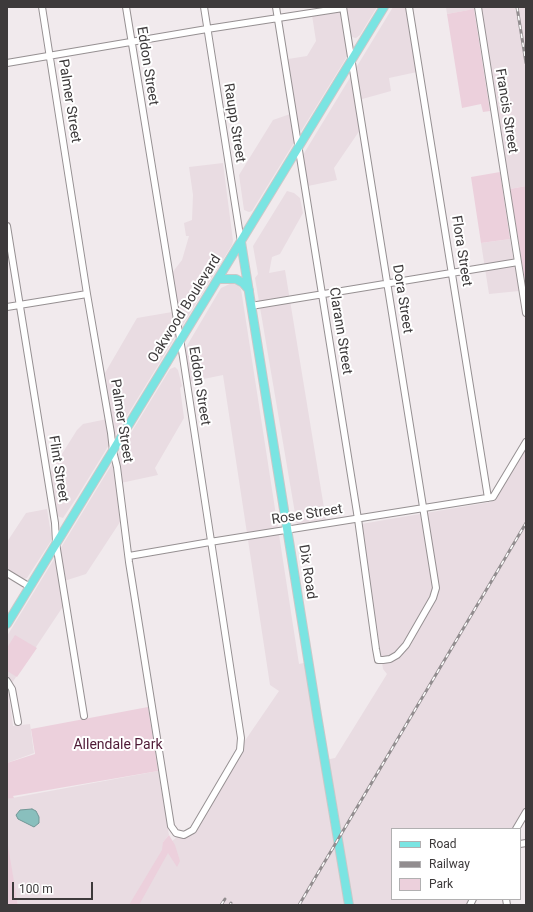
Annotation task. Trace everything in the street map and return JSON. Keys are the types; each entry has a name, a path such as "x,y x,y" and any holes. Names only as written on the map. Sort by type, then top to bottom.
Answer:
{"main road":[{"name":"Oakwood Boulevard","path":"7,624 384,7"},
{"name":"Dix Road","path":"241,242 349,905"},
{"path":"218,279 236,279 243,283 250,291"}],"street":[{"name":"Palmer Street","path":"42,7 87,294 111,433 112,451 117,467 129,556 171,826 174,831 181,834"},
{"name":"Eddon Street","path":"126,7 180,342 242,745 193,830 188,834 181,834"},
{"name":"Raupp Street","path":"204,7 241,242"},
{"name":"Clarann Street","path":"276,7 358,519 378,660"},
{"path":"7,63 208,28 343,7"},
{"name":"Dora Street","path":"343,7 435,583 434,595 406,645 397,655 390,659 378,660"},
{"name":"Flora Street","path":"409,7 488,498"},
{"name":"Francis Street","path":"478,7 526,313"},
{"name":"Flint Street","path":"7,226 55,523 56,543 84,716"},
{"path":"251,306 518,262"},
{"path":"7,306 87,294"},
{"path":"488,498 496,494 526,442"},
{"name":"Rose Street","path":"129,556 488,498"},
{"path":"7,573 30,587"},
{"path":"7,681 12,689 18,722"},
{"path":"517,828 526,812"}],"shaded area":[{"path":"346,7 377,7 360,35 356,38 351,37"},
{"path":"393,7 406,7 417,72 389,78 391,91 355,101 360,130 334,168 337,180 308,186 303,155"},
{"path":"446,7 516,7 526,72 526,186 510,189 481,8 447,14"},
{"path":"517,7 526,7 526,63 519,16"},
{"path":"340,10 348,55 252,211 249,212 244,210 239,175 273,120 296,112 288,59 307,56 316,41 312,15"},
{"path":"223,163 233,241 232,245 77,497 63,518 57,516 50,473 77,430 83,424 112,418 105,373 137,318 178,311 172,273 182,260 189,236 186,236 184,223 192,220 193,195 189,167"},
{"path":"287,191 294,193 300,198 303,213 280,254 272,257 269,273 285,270 326,520 297,525 255,278 258,274 253,246"},
{"path":"510,239 519,291 489,294 481,243"},
{"path":"232,283 237,284 241,289 299,664 308,662 325,760 335,758 387,674 383,669 361,524 491,502 526,442 526,812 517,828 391,828 391,900 472,900 470,905 18,905 7,847 7,799 158,771 169,835 163,842 163,848 181,834 188,834 242,745 279,691 270,685 223,375 189,382 185,349 221,288"},
{"path":"175,367 178,370 182,386 180,388 184,418 155,468 158,475 116,484 120,522 86,574 61,582 64,605 8,689 13,726 30,724 34,753 7,763 7,636 170,369"},
{"path":"47,509 51,541 27,578 24,579 7,569 7,542 26,513"}],"green space":[{"path":"474,9 490,111 483,112 481,104 462,108 447,14"},
{"path":"500,172 510,239 481,243 471,177"},
{"path":"526,186 526,287 510,189"},
{"path":"15,635 37,648 17,677 7,671 7,648"},
{"name":"Allendale Park","path":"148,707 158,771 13,796 14,798 7,799 7,763 35,754 31,729"},
{"path":"169,835 175,845 180,861 177,867 168,853 139,905 129,905 162,850 163,842"},
{"path":"8,846 18,905 7,905"}],"water":[{"path":"32,809 36,811 39,817 39,823 34,827 18,819 16,815 20,810"}],"railway":[{"path":"517,7 526,63"},
{"path":"299,905 526,523"},
{"path":"221,905 225,899"}]}
